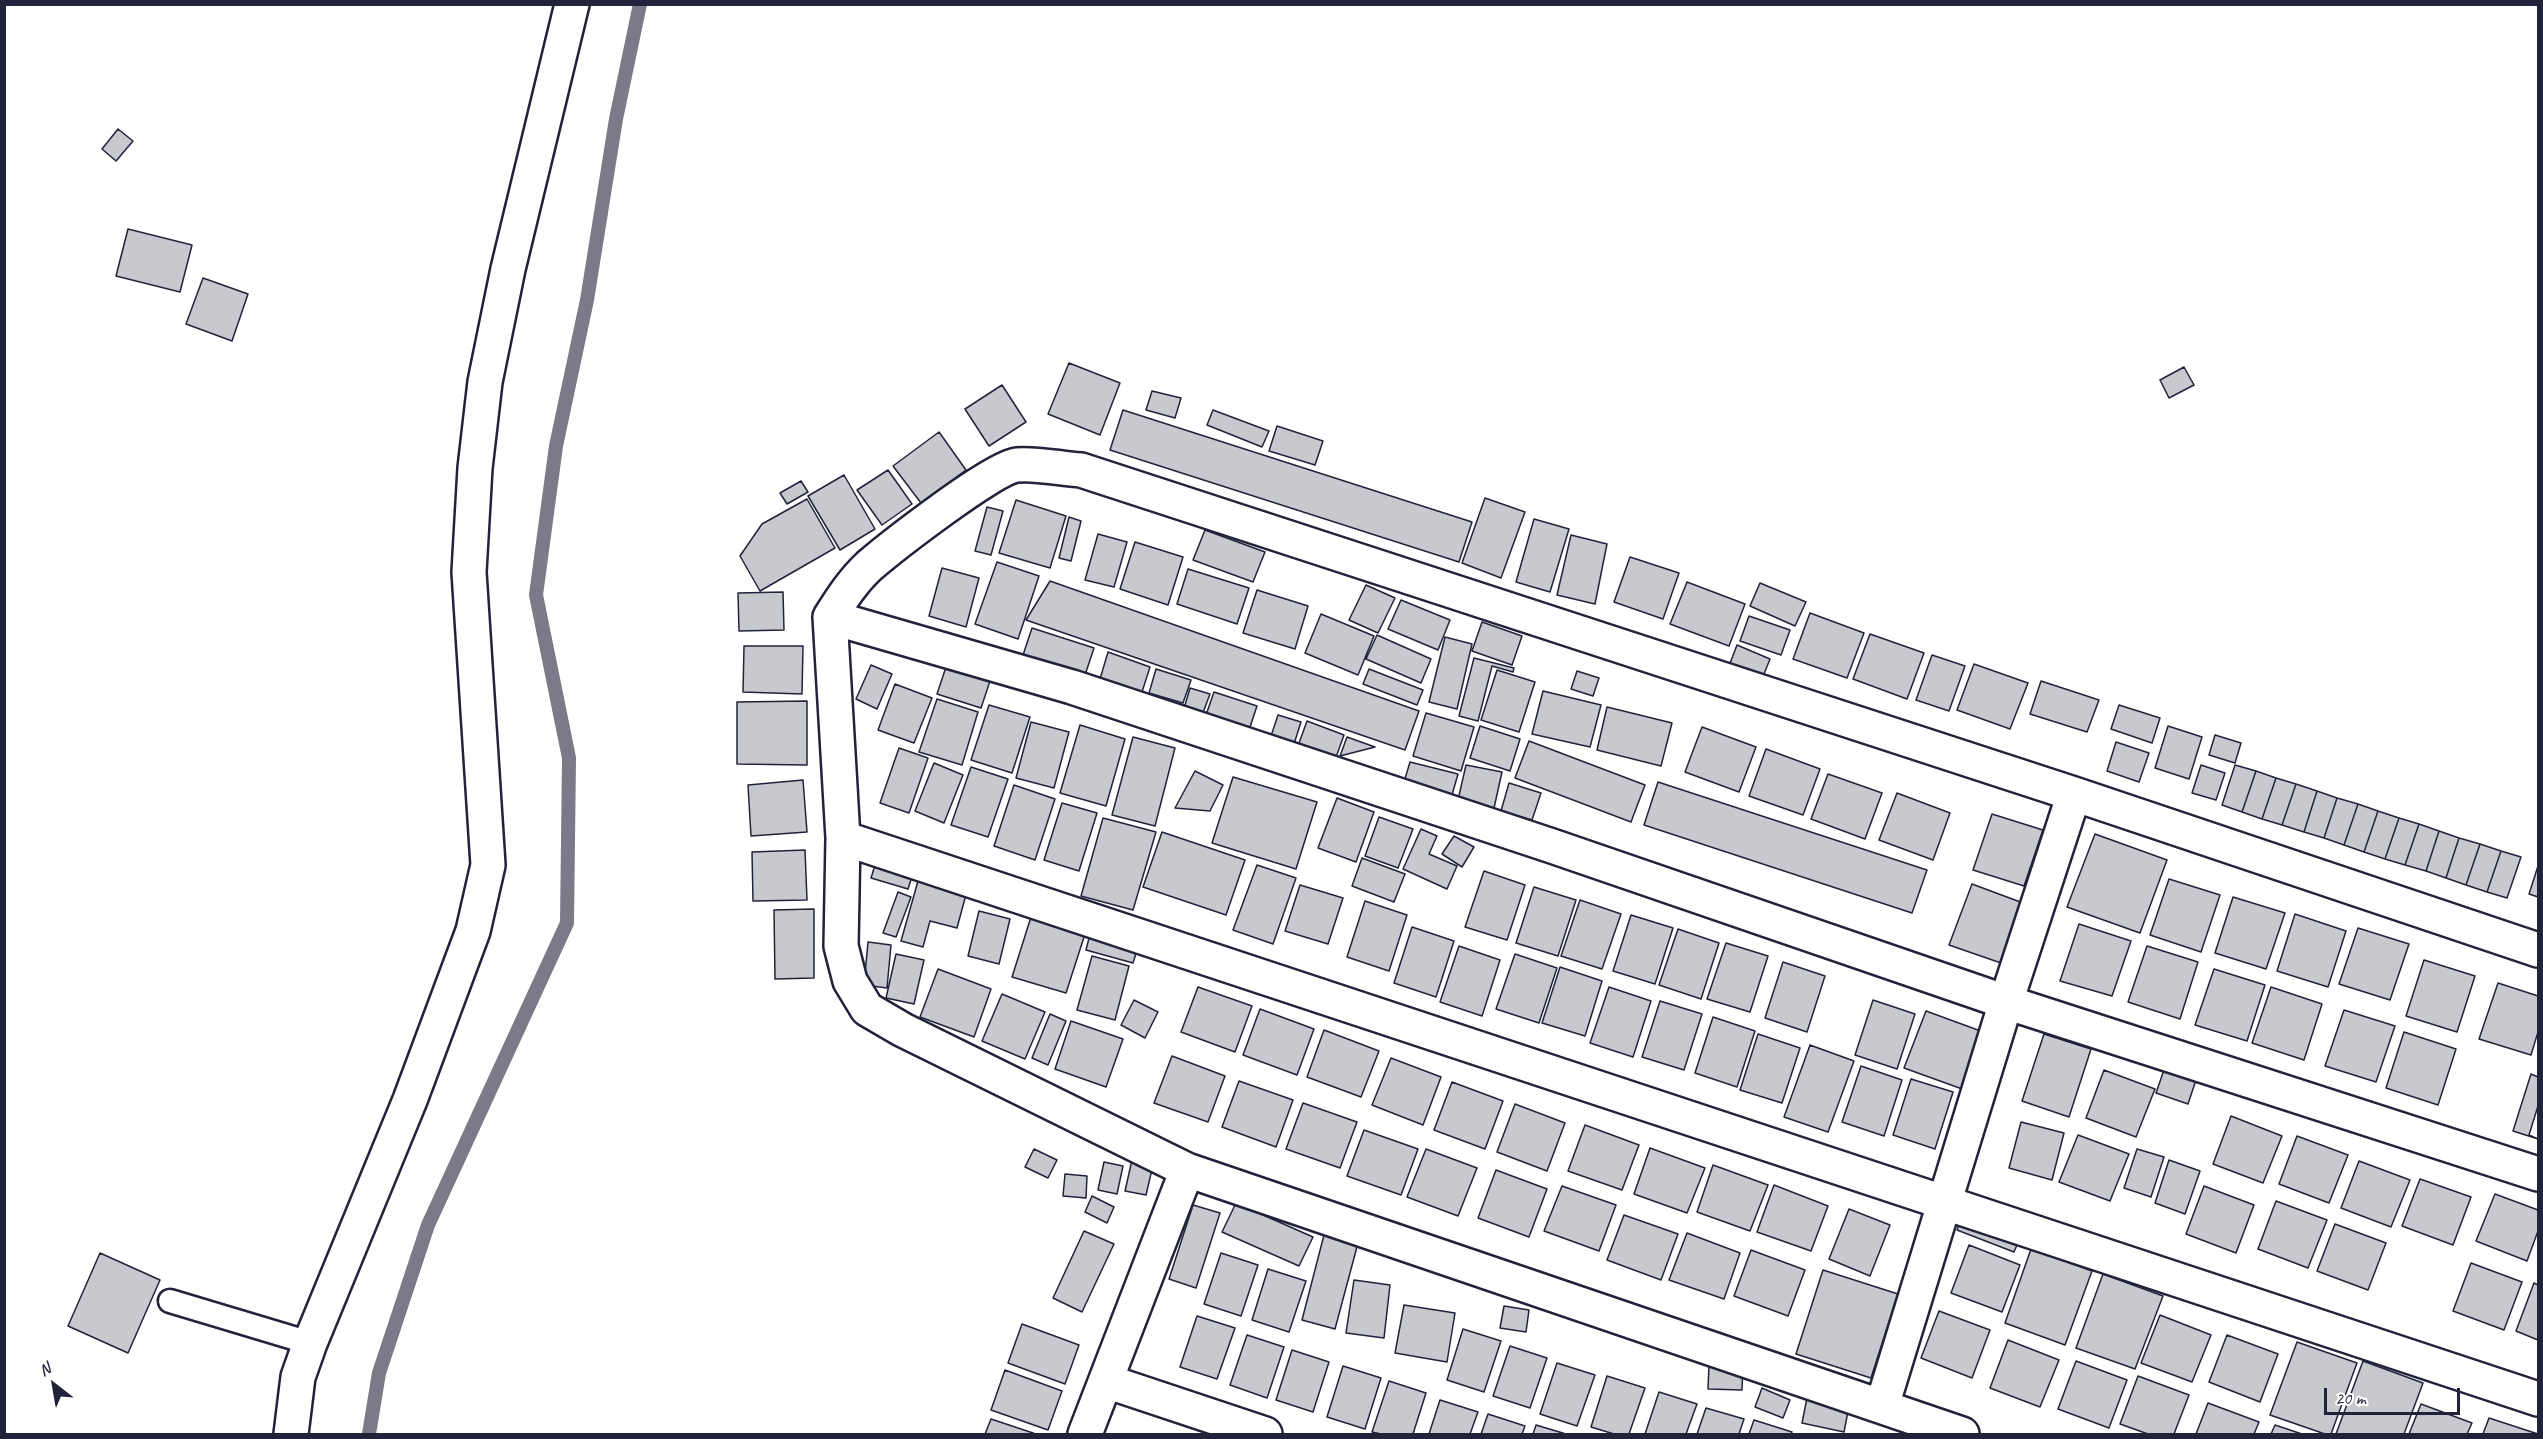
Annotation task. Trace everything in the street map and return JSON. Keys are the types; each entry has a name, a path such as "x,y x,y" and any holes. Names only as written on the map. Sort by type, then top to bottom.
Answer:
{"street":[{"path":"291,1434 298,1377 410,1100 472,931 489,866 469,572 475,468 485,382 508,269 572,4"},
{"path":"1962,1434 1187,1170 903,1030 867,1009 850,981 841,946 843,838 830,617 847,589 870,566 972,488 997,473 1015,464 1081,471 2074,794 2538,950"},
{"path":"830,617 1083,690 1541,842 2006,1002 2538,1174"},
{"path":"1882,1406 2006,1002 2074,794"},
{"path":"843,838 2538,1399"},
{"path":"1085,1434 1187,1170"},
{"path":"1106,1380 1265,1434"}],"lane":[{"path":"170,1301 310,1343"}],"building":[{"path":"118,129 133,141 116,161 102,149"},
{"path":"128,229 192,245 180,292 116,276"},
{"path":"203,278 248,294 232,341 186,324"},
{"path":"1069,363 1120,383 1100,435 1048,414"},
{"path":"2184,367 2194,385 2169,398 2160,380"},
{"path":"1002,385 1026,422 989,446 965,409"},
{"path":"1152,391 1181,398 1175,418 1146,410"},
{"path":"1123,410 1472,522 1459,562 1110,450"},
{"path":"1213,410 1269,431 1262,447 1207,425"},
{"path":"1277,426 1323,441 1315,465 1269,451"},
{"path":"939,432 966,470 921,503 893,466"},
{"path":"888,470 912,504 882,525 857,490"},
{"path":"844,475 875,529 840,550 808,496"},
{"path":"801,481 808,492 787,504 780,493"},
{"path":"1485,498 1525,512 1501,578 1462,563"},
{"path":"807,499 835,548 760,591 740,556 762,524"},
{"path":"1016,500 1066,516 1050,568 999,553"},
{"path":"987,507 1003,511 991,555 975,551"},
{"path":"1069,517 1081,521 1071,561 1059,558"},
{"path":"1534,519 1569,529 1550,592 1516,582"},
{"path":"1205,530 1265,552 1253,582 1193,560"},
{"path":"1098,534 1127,542 1114,587 1085,580"},
{"path":"1571,535 1607,544 1595,604 1557,595"},
{"path":"1135,542 1183,557 1168,605 1120,589"},
{"path":"1630,557 1679,573 1663,619 1614,602"},
{"path":"997,562 1039,576 1018,639 975,624"},
{"path":"942,568 979,578 966,627 929,616"},
{"path":"1188,569 1249,588 1237,624 1177,604"},
{"path":"1050,581 1419,711 1405,750 1026,620"},
{"path":"1687,582 1745,604 1729,646 1670,624"},
{"path":"1760,583 1806,602 1795,626 1750,606"},
{"path":"1366,585 1395,598 1378,633 1349,620"},
{"path":"1257,590 1308,606 1295,649 1243,633"},
{"path":"783,592 784,630 739,631 738,593"},
{"path":"1401,600 1450,620 1438,650 1388,629"},
{"path":"1810,613 1864,633 1847,678 1793,659"},
{"path":"1321,614 1374,636 1358,675 1305,653"},
{"path":"1749,616 1790,630 1781,655 1740,641"},
{"path":"1482,622 1522,636 1512,665 1472,651"},
{"path":"1032,628 1094,648 1085,675 1023,655"},
{"path":"1870,634 1924,653 1907,699 1853,679"},
{"path":"1377,635 1431,659 1421,683 1366,659"},
{"path":"1445,637 1472,644 1457,709 1429,702"},
{"path":"1737,645 1770,659 1762,679 1729,666"},
{"path":"744,646 803,646 802,694 743,692"},
{"path":"1108,652 1150,667 1142,692 1100,679"},
{"path":"1932,655 1965,666 1949,711 1916,700"},
{"path":"1474,658 1514,668 1513,672 1492,666 1478,721 1459,716"},
{"path":"1974,664 2028,683 2010,729 1957,710"},
{"path":"871,665 892,674 877,709 856,699"},
{"path":"946,667 990,681 981,708 937,694"},
{"path":"1156,669 1191,680 1183,703 1149,693"},
{"path":"1369,669 1423,690 1417,705 1363,684"},
{"path":"1497,670 1535,682 1519,732 1481,720"},
{"path":"1577,671 1599,678 1593,696 1571,689"},
{"path":"2041,681 2099,700 2087,732 2030,714"},
{"path":"895,684 932,698 914,743 878,730"},
{"path":"1190,688 1210,694 1201,718 1183,712"},
{"path":"1543,691 1601,705 1590,747 1532,734"},
{"path":"1214,692 1257,706 1249,730 1206,715"},
{"path":"937,699 978,712 962,765 919,752"},
{"path":"807,701 807,765 737,764 737,702"},
{"path":"989,705 1030,717 1012,773 971,760"},
{"path":"2119,705 2160,718 2152,743 2111,729"},
{"path":"1607,707 1672,723 1661,766 1597,750"},
{"path":"1426,713 1474,727 1461,771 1413,756"},
{"path":"1278,715 1301,722 1294,744 1271,736"},
{"path":"1307,721 1344,735 1335,760 1298,746"},
{"path":"1031,722 1069,732 1054,788 1016,778"},
{"path":"1080,725 1125,739 1106,806 1060,793"},
{"path":"1480,726 1520,739 1510,771 1470,758"},
{"path":"2168,726 2202,737 2189,779 2155,768"},
{"path":"1702,727 1756,747 1739,792 1685,772"},
{"path":"2215,735 2241,743 2235,763 2209,755"},
{"path":"1133,737 1175,748 1155,826 1112,815"},
{"path":"1347,737 1375,747 1340,756"},
{"path":"1529,741 1645,785 1631,822 1515,778"},
{"path":"2116,742 2149,753 2139,782 2107,771"},
{"path":"899,748 928,758 909,813 880,803"},
{"path":"1766,749 1820,769 1803,815 1749,796"},
{"path":"1410,762 1458,774 1452,795 1404,782"},
{"path":"934,763 963,775 944,823 915,811"},
{"path":"1466,765 1502,772 1494,808 1458,800"},
{"path":"2201,765 2225,773 2216,800 2192,793"},
{"path":"2235,765 2256,771 2242,812 2222,805"},
{"path":"971,767 1008,779 988,837 951,825"},
{"path":"1195,771 1223,785 1210,811 1175,808"},
{"path":"2256,771 2276,778 2262,819 2242,812"},
{"path":"1828,774 1882,793 1865,839 1811,819"},
{"path":"1233,777 1317,802 1296,869 1212,843"},
{"path":"2276,778 2296,784 2282,825 2262,819"},
{"path":"803,780 807,832 751,836 748,785"},
{"path":"1658,782 1927,870 1912,913 1644,825"},
{"path":"1509,783 1541,793 1532,820 1501,811"},
{"path":"2296,784 2317,791 2304,832 2282,825"},
{"path":"1014,785 1055,799 1035,860 994,846"},
{"path":"2317,791 2337,798 2324,838 2304,832"},
{"path":"1897,793 1950,813 1933,860 1879,840"},
{"path":"1337,798 1374,812 1356,862 1318,848"},
{"path":"2337,798 2358,804 2344,845 2324,838"},
{"path":"1062,803 1097,813 1079,871 1044,860"},
{"path":"2358,804 2378,811 2364,852 2344,845"},
{"path":"2378,811 2399,818 2385,859 2364,852"},
{"path":"1992,814 2043,830 2024,886 1973,870"},
{"path":"1379,817 1413,829 1398,868 1365,856"},
{"path":"1103,818 1156,832 1133,910 1081,896"},
{"path":"2399,818 2419,824 2405,865 2385,859"},
{"path":"2419,824 2439,831 2426,871 2405,865"},
{"path":"1421,829 1437,836 1429,854 1457,866 1447,889 1403,869"},
{"path":"2439,831 2459,838 2446,878 2426,871"},
{"path":"1162,832 1245,860 1226,915 1143,887"},
{"path":"2095,834 2167,860 2140,933 2067,907"},
{"path":"1454,836 1474,847 1462,867 1442,854"},
{"path":"2459,838 2480,844 2466,885 2446,878"},
{"path":"2480,844 2501,851 2487,892 2466,885"},
{"path":"805,850 807,900 753,901 752,852"},
{"path":"2501,851 2521,857 2507,898 2487,892"},
{"path":"1362,858 1405,874 1394,902 1352,886"},
{"path":"876,862 913,873 908,889 871,878"},
{"path":"1257,865 1296,878 1273,944 1233,930"},
{"path":"2538,866 2538,897 2529,894"},
{"path":"1484,871 1525,885 1507,940 1465,927"},
{"path":"920,874 968,887 957,928 930,921 923,947 901,941"},
{"path":"2169,879 2220,895 2201,952 2150,935"},
{"path":"1972,884 2023,903 2001,963 1949,945"},
{"path":"1300,885 1343,898 1328,944 1285,931"},
{"path":"1534,887 1576,900 1558,956 1516,943"},
{"path":"898,892 911,897 896,937 883,933"},
{"path":"2233,897 2285,913 2266,969 2215,953"},
{"path":"1580,900 1621,914 1602,969 1561,956"},
{"path":"1365,901 1407,915 1389,971 1347,957"},
{"path":"814,909 814,978 775,979 774,910"},
{"path":"979,911 1010,919 999,964 968,956"},
{"path":"2295,914 2346,931 2328,987 2277,971"},
{"path":"1631,915 1673,928 1655,984 1613,971"},
{"path":"1031,917 1085,934 1066,993 1012,977"},
{"path":"2079,924 2131,941 2112,996 2060,981"},
{"path":"1412,927 1454,941 1436,997 1394,983"},
{"path":"2358,928 2409,944 2390,1000 2339,984"},
{"path":"1678,929 1719,943 1701,999 1659,985"},
{"path":"1090,934 1138,947 1133,963 1086,950"},
{"path":"868,942 891,945 887,988 864,985"},
{"path":"1726,943 1768,956 1750,1012 1707,999"},
{"path":"1459,946 1500,960 1482,1016 1440,1002"},
{"path":"2147,946 2198,962 2180,1019 2128,1002"},
{"path":"896,954 924,960 914,1004 886,998"},
{"path":"1515,954 1557,968 1539,1023 1496,1009"},
{"path":"1092,956 1129,966 1115,1020 1077,1010"},
{"path":"2424,960 2475,976 2457,1032 2406,1016"},
{"path":"1783,962 1825,976 1807,1032 1765,1018"},
{"path":"1560,967 1602,981 1585,1036 1542,1023"},
{"path":"938,969 991,989 974,1037 920,1017"},
{"path":"2214,969 2265,985 2247,1041 2195,1025"},
{"path":"2498,983 2538,996 2538,1032 2531,1055 2479,1039"},
{"path":"1198,987 1252,1006 1235,1052 1181,1032"},
{"path":"1609,987 1651,1001 1633,1057 1590,1043"},
{"path":"2271,987 2322,1004 2304,1060 2252,1043"},
{"path":"1002,994 1045,1012 1025,1059 982,1041"},
{"path":"1134,1000 1158,1012 1145,1038 1121,1025"},
{"path":"1873,1000 1915,1014 1897,1069 1855,1055"},
{"path":"1660,1001 1702,1014 1684,1070 1642,1057"},
{"path":"1260,1009 1314,1029 1297,1075 1243,1055"},
{"path":"2344,1010 2395,1026 2376,1082 2325,1066"},
{"path":"1926,1011 1986,1033 1965,1090 1904,1068"},
{"path":"1050,1014 1066,1021 1048,1065 1032,1058"},
{"path":"1713,1017 1755,1031 1737,1087 1695,1073"},
{"path":"1071,1021 1123,1039 1106,1087 1055,1069"},
{"path":"1324,1030 1379,1051 1361,1097 1307,1077"},
{"path":"2404,1032 2456,1049 2438,1105 2386,1088"},
{"path":"1758,1034 1800,1048 1782,1103 1740,1090"},
{"path":"2044,1034 2091,1049 2069,1117 2022,1101"},
{"path":"1810,1045 1854,1061 1828,1132 1784,1117"},
{"path":"1172,1056 1225,1076 1208,1122 1154,1103"},
{"path":"1391,1058 1441,1077 1423,1125 1372,1105"},
{"path":"2166,1064 2198,1074 2188,1104 2156,1093"},
{"path":"1861,1066 1902,1080 1884,1136 1842,1122"},
{"path":"2104,1070 2155,1089 2136,1137 2086,1118"},
{"path":"2531,1074 2538,1077 2538,1139 2513,1131"},
{"path":"1911,1079 1953,1092 1935,1149 1893,1135"},
{"path":"1239,1081 1293,1100 1276,1147 1222,1127"},
{"path":"1452,1082 1503,1101 1485,1149 1434,1130"},
{"path":"1303,1103 1357,1122 1340,1168 1286,1149"},
{"path":"1515,1104 1565,1123 1547,1171 1497,1152"},
{"path":"2538,1106 2538,1139 2529,1135"},
{"path":"2231,1116 2282,1136 2263,1183 2213,1164"},
{"path":"2021,1122 2064,1133 2052,1180 2009,1168"},
{"path":"1585,1125 1639,1145 1622,1190 1568,1171"},
{"path":"1364,1130 1418,1149 1401,1195 1347,1176"},
{"path":"2078,1135 2129,1154 2110,1201 2059,1182"},
{"path":"2297,1136 2348,1155 2329,1203 2279,1184"},
{"path":"1650,1148 1705,1168 1687,1213 1634,1194"},
{"path":"1034,1149 1057,1160 1048,1178 1025,1167"},
{"path":"1426,1149 1477,1168 1458,1216 1407,1197"},
{"path":"2137,1149 2164,1157 2151,1197 2124,1188"},
{"path":"1132,1160 1153,1165 1146,1195 1125,1191"},
{"path":"2169,1160 2200,1171 2185,1214 2155,1203"},
{"path":"2359,1161 2410,1180 2391,1227 2341,1208"},
{"path":"1104,1162 1123,1166 1117,1194 1098,1190"},
{"path":"1713,1165 1768,1185 1750,1231 1697,1212"},
{"path":"1496,1170 1547,1189 1529,1237 1478,1218"},
{"path":"1065,1174 1087,1176 1086,1198 1063,1196"},
{"path":"2420,1179 2471,1197 2453,1245 2402,1226"},
{"path":"1774,1185 1828,1206 1811,1251 1757,1232"},
{"path":"1562,1186 1616,1205 1599,1251 1544,1231"},
{"path":"2204,1186 2254,1205 2236,1253 2186,1234"},
{"path":"2495,1194 2538,1210 2538,1231 2527,1261 2476,1241"},
{"path":"1092,1196 1114,1207 1107,1223 1085,1212"},
{"path":"1970,1198 2027,1222 2014,1252 1957,1230"},
{"path":"2276,1201 2327,1220 2308,1268 2258,1249"},
{"path":"1236,1203 1313,1237 1299,1266 1222,1232"},
{"path":"1193,1205 1220,1213 1196,1288 1169,1279"},
{"path":"1849,1209 1890,1225 1870,1276 1829,1259"},
{"path":"1624,1215 1678,1234 1661,1280 1607,1260"},
{"path":"2335,1224 2386,1243 2368,1290 2317,1271"},
{"path":"1084,1231 1114,1244 1082,1312 1053,1298"},
{"path":"1687,1233 1740,1253 1724,1299 1669,1280"},
{"path":"1324,1235 1358,1243 1335,1329 1302,1320"},
{"path":"1969,1245 2020,1265 2002,1312 1951,1293"},
{"path":"2031,1249 2092,1271 2065,1345 2005,1323"},
{"path":"1751,1250 1805,1270 1788,1316 1734,1296"},
{"path":"100,1253 160,1280 128,1353 68,1326"},
{"path":"1221,1253 1258,1265 1241,1316 1204,1304"},
{"path":"2471,1263 2522,1282 2504,1330 2453,1311"},
{"path":"1268,1269 1306,1281 1289,1332 1252,1320"},
{"path":"1823,1270 1898,1294 1871,1378 1796,1354"},
{"path":"2103,1274 2163,1296 2135,1369 2076,1348"},
{"path":"1354,1280 1390,1285 1384,1338 1346,1333"},
{"path":"2534,1283 2538,1285 2538,1340 2516,1331"},
{"path":"1404,1305 1455,1313 1447,1362 1395,1353"},
{"path":"1504,1306 1529,1310 1526,1332 1500,1328"},
{"path":"1939,1311 1990,1330 1972,1378 1921,1358"},
{"path":"2160,1315 2211,1335 2192,1382 2141,1363"},
{"path":"1197,1316 1235,1328 1217,1379 1180,1367"},
{"path":"1022,1324 1079,1345 1065,1384 1008,1363"},
{"path":"1463,1329 1501,1341 1484,1392 1447,1380"},
{"path":"1247,1335 1284,1347 1267,1398 1230,1385"},
{"path":"2227,1335 2278,1354 2260,1402 2209,1382"},
{"path":"2008,1340 2059,1360 2040,1407 1990,1388"},
{"path":"2297,1342 2357,1363 2331,1434 2270,1415"},
{"path":"1510,1346 1547,1358 1530,1408 1493,1396"},
{"path":"1292,1350 1329,1362 1313,1412 1276,1400"},
{"path":"2076,1361 2127,1380 2109,1428 2058,1409"},
{"path":"2363,1361 2423,1383 2404,1434 2336,1434"},
{"path":"1557,1363 1595,1375 1577,1426 1540,1414"},
{"path":"1709,1364 1743,1364 1742,1390 1708,1389"},
{"path":"1343,1366 1381,1378 1365,1429 1327,1417"},
{"path":"1005,1370 1062,1391 1048,1430 991,1410"},
{"path":"1607,1376 1645,1388 1629,1434 1614,1434 1591,1427"},
{"path":"2138,1376 2189,1395 2174,1434 2148,1434 2120,1424"},
{"path":"1389,1381 1426,1393 1413,1434 1372,1432"},
{"path":"1762,1388 1790,1400 1783,1418 1755,1407"},
{"path":"1659,1392 1697,1404 1686,1434 1645,1434"},
{"path":"1807,1398 1849,1406 1844,1432 1802,1423"},
{"path":"1440,1400 1478,1412 1470,1434 1429,1434"},
{"path":"2208,1403 2259,1422 2254,1434 2196,1434"},
{"path":"2421,1404 2472,1423 2467,1434 2409,1434"},
{"path":"1706,1408 1744,1419 1739,1434 1697,1434"},
{"path":"1488,1414 1525,1426 1522,1434 1481,1434"},
{"path":"2489,1418 2538,1434 2483,1434"},
{"path":"991,1419 1036,1434 985,1434"},
{"path":"1754,1420 1792,1432 1791,1434 1749,1434"},
{"path":"1536,1425 1566,1434 1533,1434"},
{"path":"2275,1425 2302,1434 2271,1434"}],"waterway":[{"path":"369,1434 379,1373 428,1225 567,923 569,758 536,595 556,446 587,300 616,119 640,4"}]}
